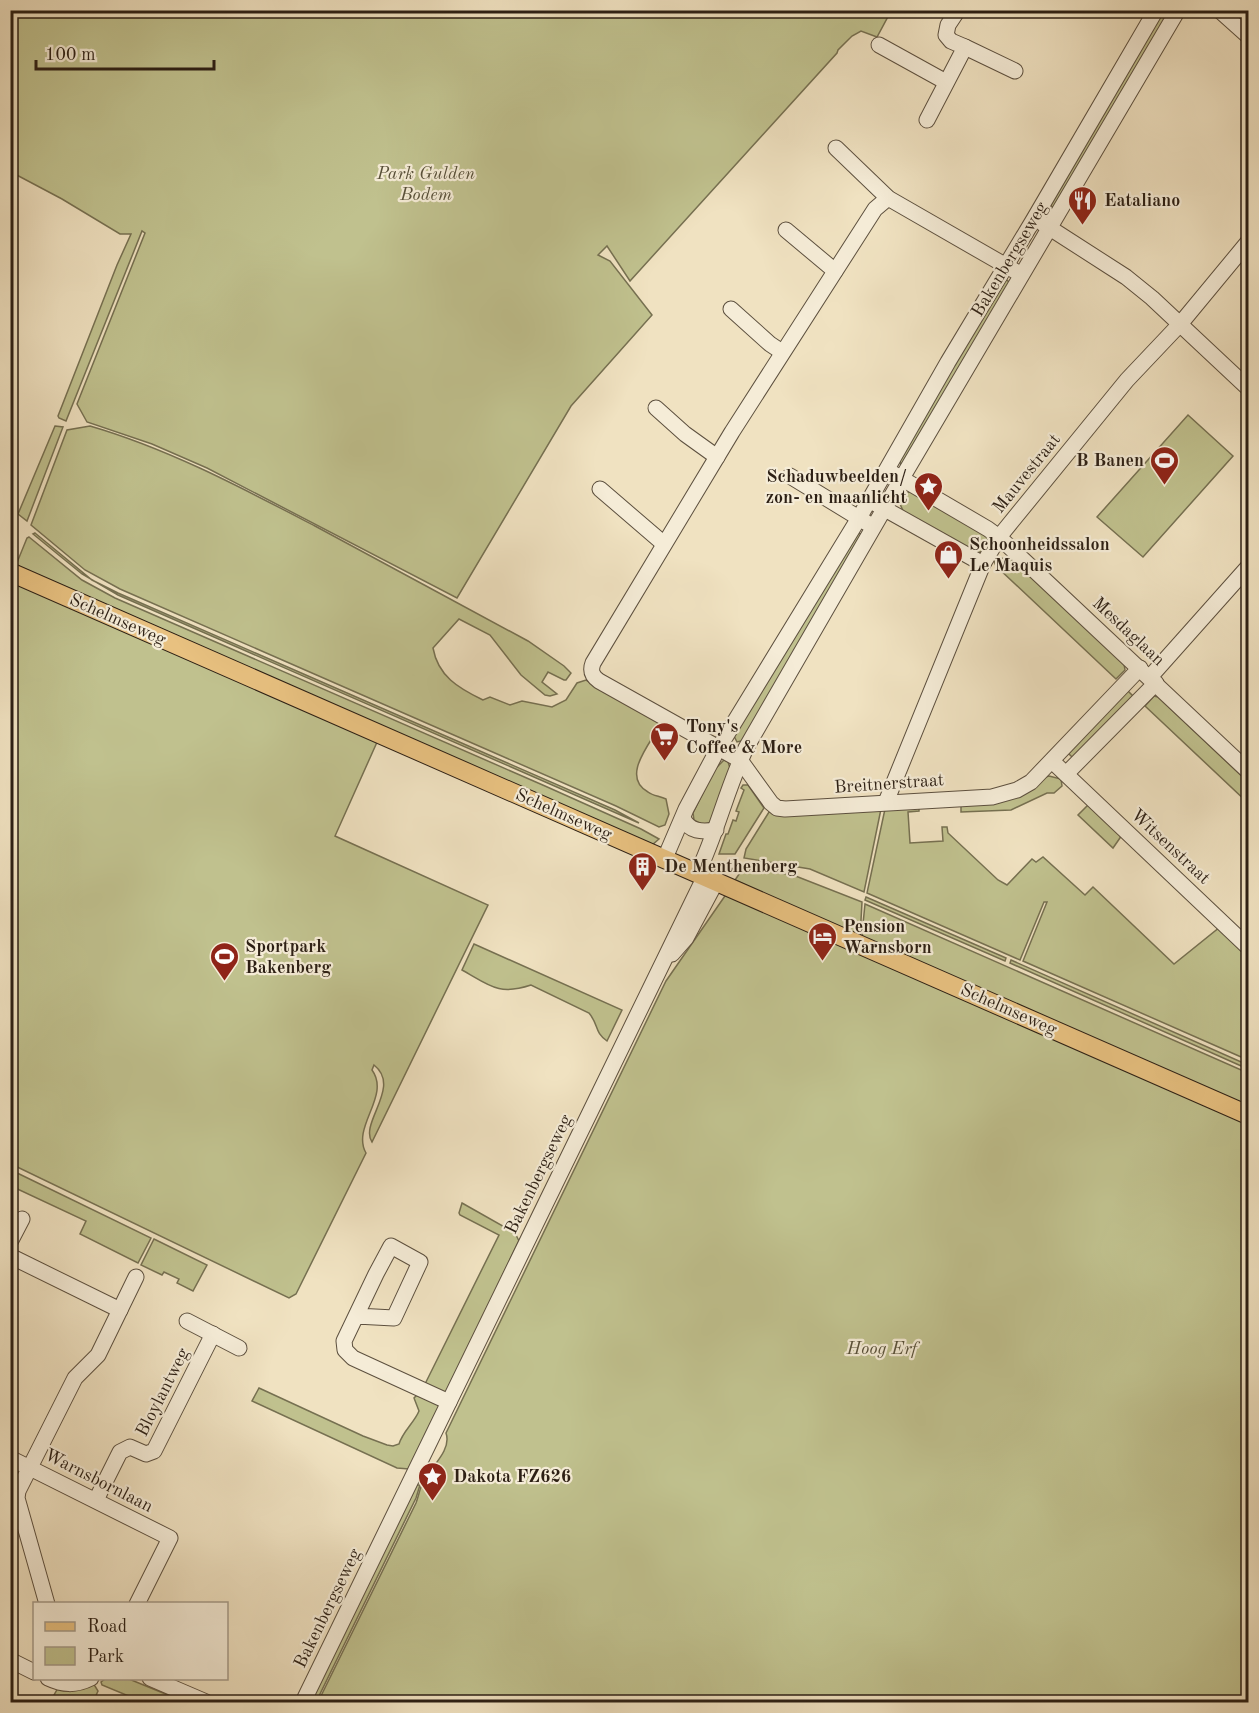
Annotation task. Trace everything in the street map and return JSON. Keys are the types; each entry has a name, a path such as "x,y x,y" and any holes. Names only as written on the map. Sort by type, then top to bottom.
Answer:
{"main road":[{"name":"Schelmseweg","path":"10,572 1248,1115"}],"street":[{"path":"958,10 948,25 945,35 951,41 1015,71"},
{"name":"Bakenbergseweg","path":"665,858 718,749 870,500 1156,10"},
{"name":"Bakenbergseweg","path":"303,1702 664,963 686,938 706,876 716,830 740,760 902,478 1178,10"},
{"path":"1219,10 1248,36"},
{"path":"1243,10 1248,15"},
{"path":"879,45 946,82"},
{"path":"927,120 965,47"},
{"path":"836,148 888,198 1022,275"},
{"path":"740,760 599,681 591,673 593,663 782,352 875,209 888,198"},
{"path":"1034,219 1126,277 1181,323 1248,388"},
{"path":"786,230 835,271"},
{"name":"Mauvestraat","path":"886,802 983,564 999,537 1127,380 1181,323 1248,242"},
{"path":"731,309 782,352"},
{"path":"656,408 717,458"},
{"name":"Mesdaglaan","path":"886,470 999,537 1248,771"},
{"path":"790,476 875,527"},
{"path":"600,489 664,543"},
{"path":"870,500 983,564"},
{"name":"Breitnerstraat","path":"1066,774 1148,676 1248,567"},
{"name":"Breitnerstraat","path":"740,760 771,803 777,808 785,809 992,796 1008,793 1031,782 1052,760 1148,676"},
{"path":"1052,760 1066,774"},
{"name":"Witsenstraat","path":"1066,774 1248,947"},
{"path":"683,818 686,824 693,829 703,832 716,830"},
{"path":"10,1242 22,1219"},
{"path":"356,1316 394,1318 420,1262 392,1246 375,1274 344,1341 345,1350 353,1358 448,1402"},
{"path":"10,1256 120,1310"},
{"path":"46,1602 17,1498 20,1485 75,1378 98,1355 136,1277"},
{"name":"Bloylantweg","path":"187,1321 240,1348"},
{"name":"Bloylantweg","path":"96,1500 120,1452 130,1447 146,1454 154,1451 213,1334"},
{"name":"Warnsbornlaan","path":"10,1458 170,1538 138,1602"},
{"path":"10,1660 33,1672"},
{"path":"52,1680 59,1684 71,1685 85,1680"},
{"path":"155,1680 206,1702"}],"green space":[{"name":"Park Gulden Bodem","path":"11,10 891,11 877,37 861,31 852,36 838,50 630,281 607,246 598,255 610,261 652,315 571,406 457,598 207,468 152,444 87,422 77,404 145,233 142,231 66,421 59,418 131,234 120,234 11,172"},
{"path":"1160,11 1173,11 1056,207 1052,207 1050,204"},
{"path":"1007,280 1010,283 901,466 899,458 1000,283"},
{"name":"B Banen","path":"1188,415 1233,456 1143,557 1097,517"},
{"path":"55,426 63,427 27,521 18,514"},
{"path":"90,426 148,446 205,470 315,526 528,641 571,673 564,680 548,672 542,682 557,694 545,695 521,675 490,635 459,619 433,648 444,674 458,686 483,700 490,697 510,705 522,701 552,707 566,700 577,683 586,680 659,722 659,727 640,761 637,778 640,786 648,792 666,799 669,814 665,825 659,827 616,806 120,589 85,570 31,525 67,430"},
{"path":"912,490 985,533 988,538 981,552 975,553 904,513 900,504 905,494"},
{"path":"856,532 862,536 745,740 737,742 734,736"},
{"path":"35,533 91,579 33,534"},
{"path":"29,537 82,580 115,598 545,786 659,839 652,845 16,565"},
{"path":"1000,558 1013,560 1124,664 1125,670 1116,679 996,566 994,561"},
{"name":"Sportpark Bakenberg","path":"10,578 378,740 335,836 488,905 372,1142 371,1125 384,1084 381,1074 374,1065 372,1070 377,1080 377,1090 363,1133 366,1153 296,1294 289,1298 11,1164 10,904 14,897 10,896"},
{"path":"94,581 615,810 639,823 118,595"},
{"path":"1126,689 1133,696 1073,758 1066,751"},
{"path":"1154,696 1158,697 1248,782 1248,803 1145,706"},
{"path":"724,760 728,762 730,768 711,823 703,825 694,820 693,813 714,770"},
{"path":"1049,776 1061,779 1062,786 1054,793 1047,793 1011,810 961,812 961,804"},
{"path":"743,785 748,785 764,808 735,854 719,854 733,820 736,821 739,812 736,811 744,790 741,788"},
{"path":"1089,804 1122,835 1113,848 1078,815"},
{"path":"919,806 919,811 908,812 910,843 943,841 942,827 947,827 948,833 998,880 1007,885 1032,859 1036,862 1043,857 1085,895 1093,887 1174,964 1220,927 1248,954 1248,1060 1023,961 1047,902 1044,902 1020,960 867,893 885,809"},
{"path":"881,809 864,892 810,869 744,858 746,849 769,812"},
{"path":"744,867 793,875 862,902 860,938 735,880"},
{"name":"Hoog Erf","path":"727,893 1248,1121 1248,1702 318,1702 416,1503 427,1475 444,1452 446,1433 666,981"},
{"path":"866,897 1006,958 1005,961 865,900"},
{"path":"865,904 1248,1073 1248,1108 864,940 862,934"},
{"path":"474,944 622,1010 607,1041 600,1035 589,1013 531,985 502,989 487,984 462,970"},
{"path":"1011,960 1248,1065 1248,1069 1010,963"},
{"path":"11,1170 151,1238 138,1263 80,1234 86,1221 11,1186"},
{"path":"462,1203 515,1233 519,1241 446,1394 424,1386 499,1235 460,1215"},
{"path":"154,1239 207,1265 193,1291 177,1283 179,1279 164,1272 162,1275 141,1265"},
{"path":"259,1388 363,1436 393,1446 399,1444 417,1415 419,1411 414,1398 421,1391 440,1406 409,1469 397,1468 252,1401"},
{"path":"416,1485 420,1485 416,1498 316,1702 309,1702"},
{"path":"104,1680 131,1680 185,1702 143,1702 102,1685 101,1682"},
{"path":"92,1684 98,1691 93,1702 50,1702 58,1688"}],"place":[{"name":"Eataliano","path":"1083,226"},
{"name":"B Banen","path":"1165,486"},
{"name":"Schaduwbeelden/ zon- en maanlicht","path":"928,512"},
{"name":"Schoonheidssalon Le Maquis","path":"948,580"},
{"name":"Tony's Coffee & More","path":"665,762"},
{"name":"De Menthenberg","path":"643,892"},
{"name":"Pension Warnsborn","path":"822,962"},
{"name":"Sportpark Bakenberg","path":"224,982"},
{"name":"Dakota FZ626","path":"432,1502"}]}
